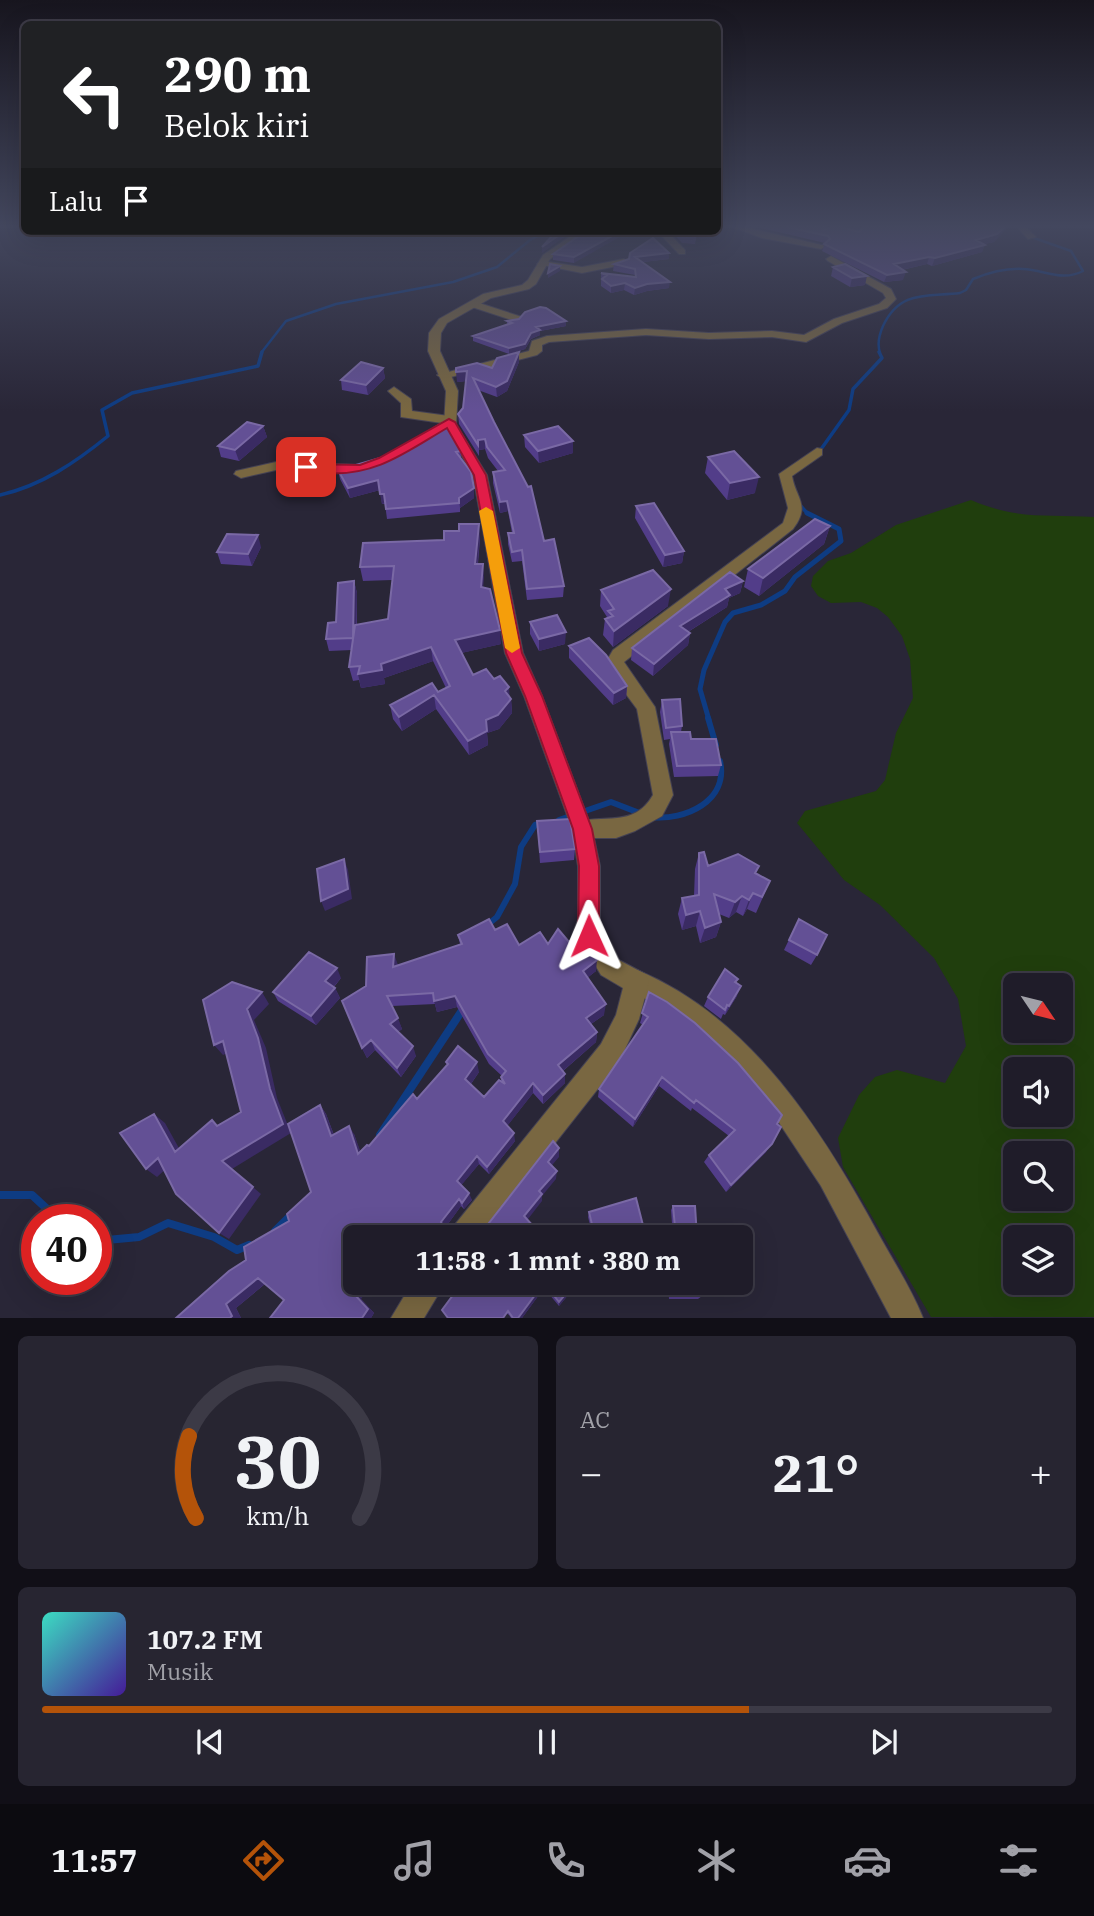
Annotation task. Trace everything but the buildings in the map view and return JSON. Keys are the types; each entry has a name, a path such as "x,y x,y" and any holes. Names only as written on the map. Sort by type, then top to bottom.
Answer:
{"street":[{"path":"444,424 453,395 434,351 435,333 443,321 486,296 518,289"},
{"path":"443,375 534,352 536,343 547,339 646,332 709,336 772,334 807,339 838,321 883,306 891,299 883,289"},
{"path":"473,304 519,319"},
{"path":"394,391 406,400 405,414 444,424 480,475 514,653 533,696 582,829 589,866 589,936 609,967 678,1003 710,1030 750,1070 799,1128 830,1175 908,1318"},
{"path":"582,829 616,829 628,825 655,810 663,795 646,707 617,669 617,656 788,526 796,516 797,508 785,475 817,452"},
{"path":"241,474 276,466 342,470 371,466"},
{"path":"473,1225 610,1053 627,1019 638,982"},
{"path":"406,1318 422,1295"}],"green space":[{"path":"971,500 1017,513 1094,517 1094,1317 931,1317 843,1167 838,1138 859,1095 875,1077 897,1070 945,1083 966,1046 958,999 934,958 880,905 844,880 797,823 805,811 876,791 885,780 896,733 913,698 910,659 902,636 888,617 877,608 861,602 831,603 818,596 811,586 813,576 828,561 851,553 896,525"}],"waterway":[{"path":"261,353 286,321 336,304 418,289"},
{"path":"880,353 879,340 883,326 897,306 915,298 960,293 967,289"},
{"path":"0,495 44,479 96,446 108,436 102,410 132,393 258,366 262,352"},
{"path":"819,452 849,410 853,389 882,358 879,352"},
{"path":"799,504 807,513"},
{"path":"709,720 700,689 704,670 725,622 733,613 761,605 785,591 795,577 841,541 839,529 807,513"},
{"path":"708,718 716,745"},
{"path":"651,817 677,816 702,806 718,787 720,761"},
{"path":"559,820 611,802 642,814"},
{"path":"486,926 497,917 515,884 521,847 535,825 542,823"},
{"path":"380,1135 463,1009"},
{"path":"0,1195 32,1195 42,1204"},
{"path":"275,1231 293,1213"},
{"path":"112,1240 139,1237 168,1223 214,1237 237,1250 249,1245"}],"slow traffic":[{"path":"486,511 512,648"}],"route":[{"path":"306,467 342,470 362,468 383,460 449,422 476,466 480,475 514,653 533,696 582,829 589,866 589,936"}]}
